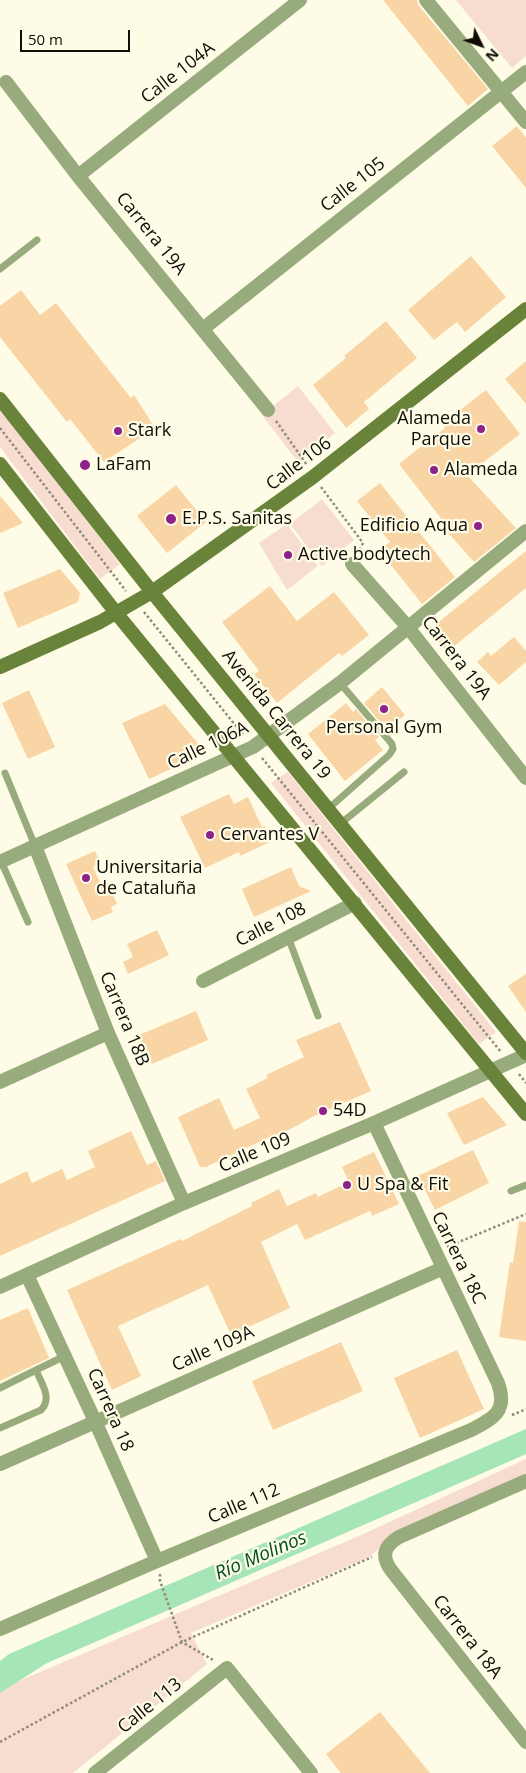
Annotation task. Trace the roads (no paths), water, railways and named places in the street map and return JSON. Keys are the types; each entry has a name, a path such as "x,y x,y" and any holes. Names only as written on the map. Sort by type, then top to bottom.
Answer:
{"main road":[{"name":"Calle 106","path":"0,668 131,598 313,477 526,309"},
{"name":"Avenida Carrera 19","path":"0,399 148,587 526,1054"},
{"path":"0,464 113,608 356,903 526,1114"}],"street":[{"name":"Calle 104A","path":"78,176 300,0"},
{"path":"426,0 526,122"},
{"name":"Calle 105","path":"204,328 526,72"},
{"name":"Carrera 19A","path":"6,82 78,176 204,328 268,410"},
{"name":"Calle 106A","path":"0,861 253,748 340,683 407,626 526,531"},
{"name":"Carrera 19A","path":"352,564 407,626 526,778"},
{"name":"Carrera 18B","path":"35,846 108,1033 184,1203"},
{"name":"Calle 108","path":"203,981 356,903"},
{"path":"0,1082 108,1033"},
{"name":"Calle 109","path":"0,1287 184,1203 374,1123 526,1054"},
{"name":"Carrera 18C","path":"374,1123 441,1269 498,1384 503,1397 504,1414"},
{"name":"Calle 109A","path":"0,1464 441,1269"},
{"name":"Carrera 18","path":"27,1275 157,1561"},
{"name":"Calle 112","path":"0,1629 157,1561 471,1430 504,1414"},
{"name":"Carrera 18A","path":"526,1481 399,1537 390,1542 384,1552 385,1562 390,1570 526,1742"},
{"name":"Calle 113","path":"95,1773 227,1668 311,1773"}],"lane":[{"path":"0,269 37,240"},
{"path":"328,809 368,775 393,749 392,744 340,683"},
{"path":"340,824 404,772"},
{"path":"5,773 35,846"},
{"path":"0,861 28,922"},
{"path":"288,937 318,1016"},
{"path":"511,1191 526,1185"},
{"path":"0,1388 65,1356"},
{"path":"0,1428 41,1410 46,1405 47,1399 36,1370"}],"water":[{"name":"Río Molinos","path":"526,1429 526,1454 47,1663 0,1693 0,1661 9,1654"}],"place":[{"name":"Alameda Parque","path":"481,429"},
{"name":"Stark","path":"118,431"},
{"name":"LaFam","path":"85,465"},
{"name":"Alameda","path":"434,470"},
{"name":"E.P.S. Sanitas","path":"171,519"},
{"name":"Edificio Aqua","path":"478,526"},
{"name":"Active bodytech","path":"288,555"},
{"name":"Personal Gym","path":"384,709"},
{"name":"Cervantes V","path":"210,835"},
{"name":"Universitaria de Cataluña","path":"86,878"},
{"name":"54D","path":"323,1111"},
{"name":"U Spa & Fit","path":"347,1185"}]}
